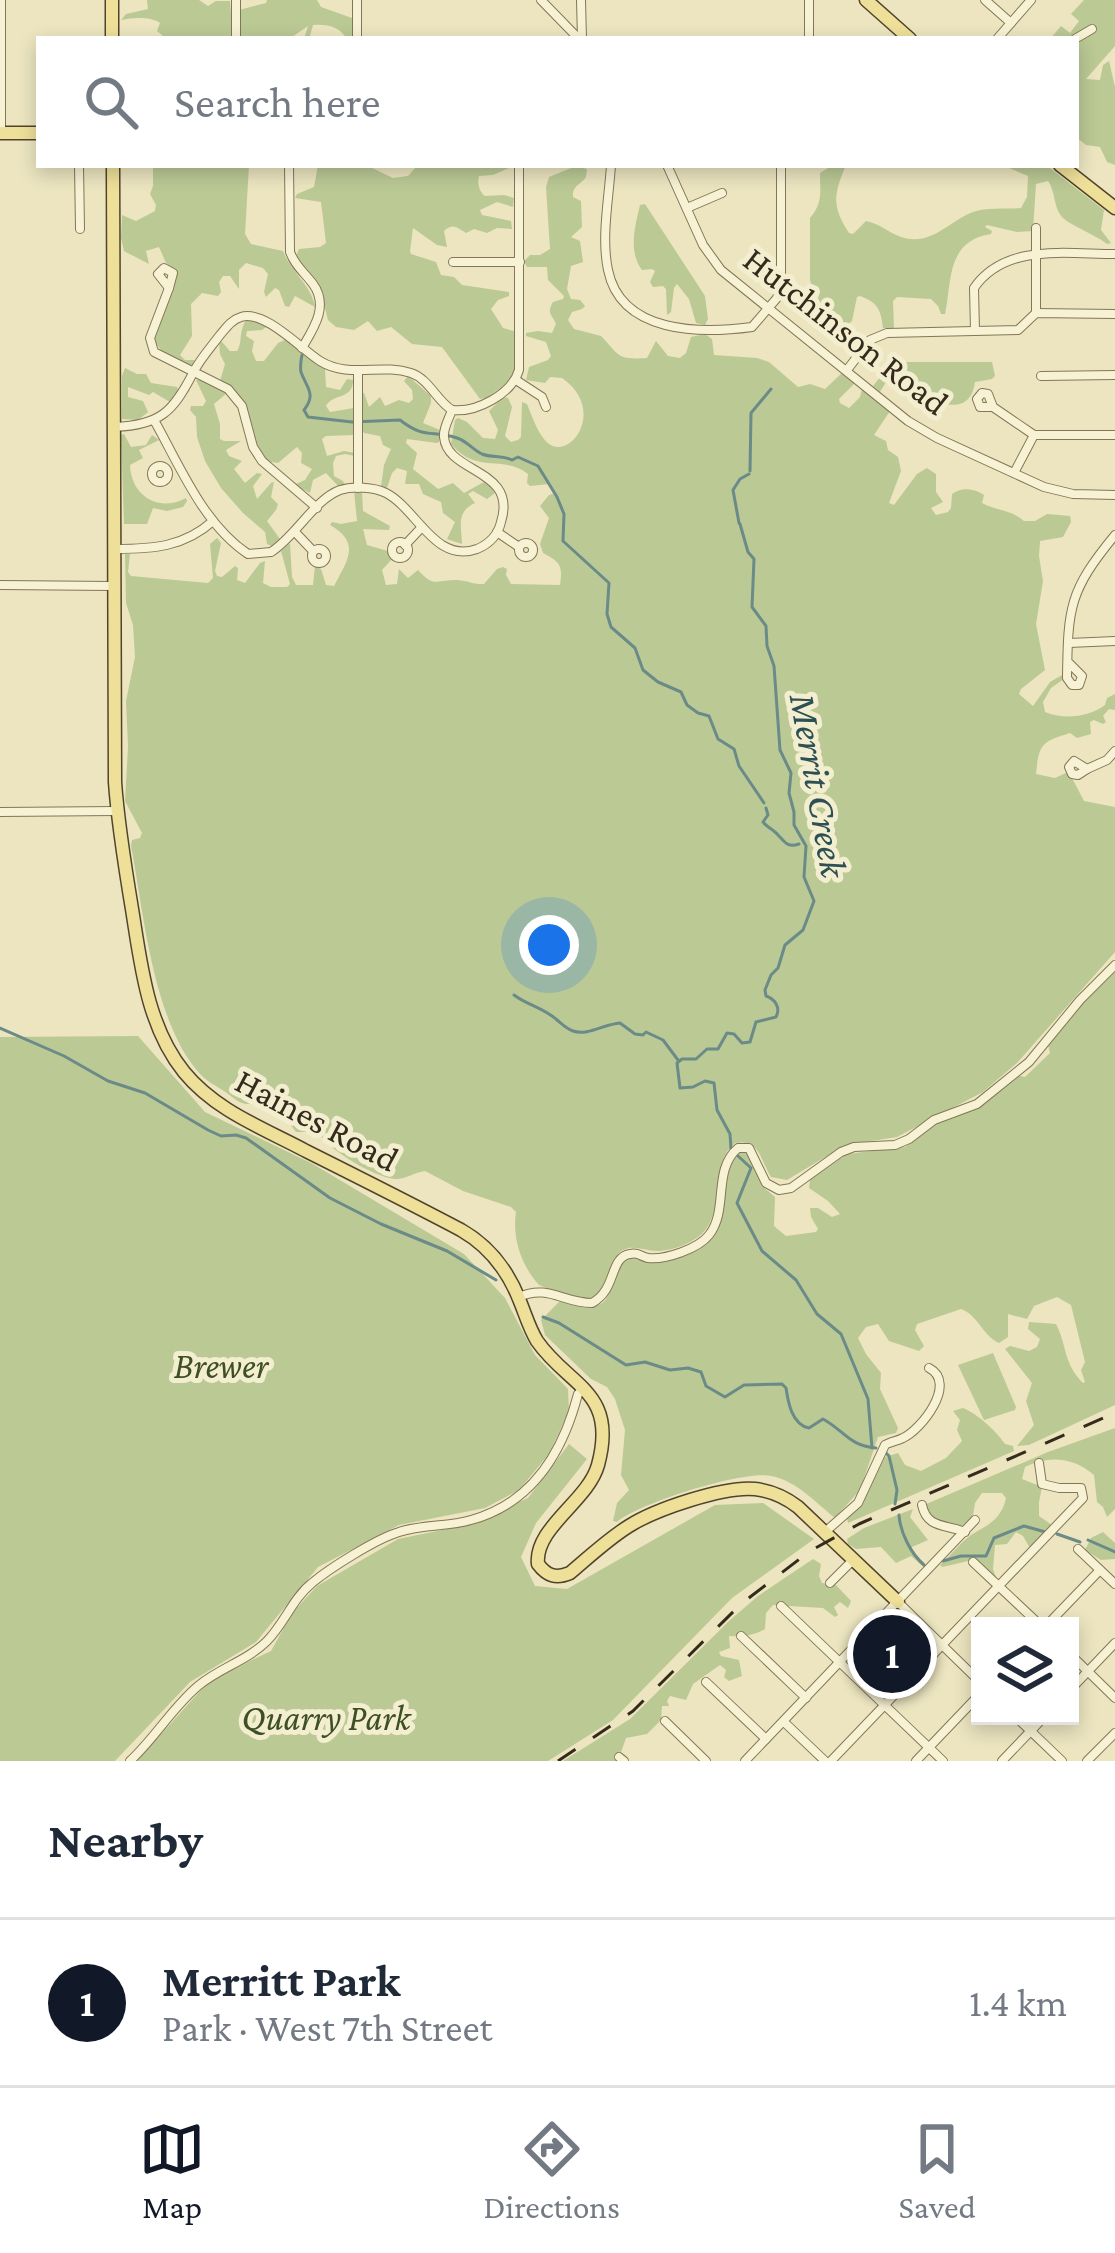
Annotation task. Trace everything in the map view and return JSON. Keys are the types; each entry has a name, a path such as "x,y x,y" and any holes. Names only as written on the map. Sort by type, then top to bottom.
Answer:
{"main road":[{"path":"112,0 112,36"},
{"path":"866,0 907,36"},
{"path":"1,133 36,133"},
{"name":"Haines Road","path":"113,168 117,811 151,1010 163,1040 183,1070 212,1099 262,1131 477,1240 496,1259 538,1342 584,1388 600,1418 602,1441 590,1484 542,1541 537,1558 546,1573 570,1573 623,1530 659,1510 743,1489 788,1500 825,1532"},
{"path":"1064,168 1115,208"},
{"path":"825,1532 898,1602"}],"street":[{"path":"1,0 1,133"},
{"path":"236,0 236,36"},
{"path":"357,0 357,36"},
{"path":"542,0 578,36"},
{"path":"581,0 581,36"},
{"path":"809,0 809,36"},
{"path":"985,0 1011,23"},
{"path":"1000,36 1031,0"},
{"path":"1079,36 1092,28"},
{"path":"80,168 80,230"},
{"path":"290,168 290,252 320,304 319,316 302,348"},
{"path":"115,428 154,420 179,400 193,372 230,323 250,315 339,370 412,373 452,410 468,412 481,407 516,380 521,360 520,168"},
{"path":"611,168 608,274 630,307 646,320 678,328 752,327 776,298 781,283 781,168"},
{"name":"Hutchinson Road","path":"668,168 704,245 721,270 908,421 1044,488 1115,495"},
{"path":"687,208 722,193"},
{"path":"1036,228 1036,314"},
{"path":"975,331 974,288 995,265 1035,254 1115,254"},
{"path":"453,262 520,262"},
{"path":"169,288 152,328 151,346 159,356 228,389 246,414 253,447 262,461 317,508"},
{"path":"848,370 878,336 1018,330 1036,314 1115,314"},
{"path":"358,371 358,488"},
{"path":"1041,376 1115,375"},
{"path":"516,380 542,397 546,407"},
{"path":"993,407 1034,435 1115,435"},
{"path":"154,420 214,521 236,545 255,555 278,549 335,492 358,488 388,494 444,547 459,550 480,547 497,532 504,509 498,488 446,445 444,432 452,410"},
{"path":"1014,473 1034,435"},
{"path":"167,471 179,464"},
{"path":"116,549 177,544 214,521"},
{"path":"405,544 422,527"},
{"path":"295,532 313,550"},
{"path":"497,532 519,547"},
{"path":"1069,663 1072,602 1093,562 1115,535"},
{"path":"0,585 115,586"},
{"path":"1069,643 1115,641"},
{"path":"1087,769 1115,751"},
{"path":"0,812 117,811"},
{"path":"519,1297 541,1291 592,1303 608,1291 623,1256 661,1257 704,1241 718,1215 725,1166 734,1151 749,1148 766,1183 783,1190 849,1148 895,1145 934,1120 976,1104 1029,1062 1115,965"},
{"path":"825,1532 857,1503 887,1442 916,1428 939,1396 940,1378 928,1368"},
{"path":"130,1761 209,1676 262,1646 315,1580 392,1534 468,1521 519,1497 565,1437 584,1388"},
{"path":"784,1721 828,1761 885,1704 1083,1499 1082,1488 1045,1486 1040,1480 1040,1463"},
{"path":"922,1505 925,1516 937,1526 965,1532"},
{"path":"745,1761 975,1520"},
{"path":"1078,1549 1115,1584"},
{"path":"830,1583 853,1560"},
{"path":"974,1562 1033,1617"},
{"path":"1052,1617 1100,1570"},
{"path":"898,1602 971,1673"},
{"path":"782,1606 943,1761"},
{"path":"741,1636 806,1698"},
{"path":"1079,1680 1115,1643"},
{"path":"1079,1662 1115,1698"},
{"path":"706,1682 766,1739"},
{"path":"916,1761 971,1703"},
{"path":"664,1721 706,1761"},
{"path":"1024,1725 1062,1761"},
{"path":"1002,1761 1036,1725"},
{"path":"1088,1761 1115,1732"}],"green space":[{"path":"147,0 199,0 208,6 230,1 233,36 163,36 156,21 121,20 126,14 148,9"},
{"path":"317,0 321,7 352,18 353,36 313,25 310,36 305,36 308,26 293,36 238,36 239,10"},
{"path":"1084,0 1115,0 1115,46 1086,79 1100,80 1103,65 1109,61 1115,87 1115,165 1107,162 1100,147 1079,139 1079,36 1053,36 1061,26 1070,33 1079,21 1071,14"},
{"path":"153,168 249,168 245,234 251,244 283,251 315,307 295,296 285,306 275,288 266,297 268,274 246,263 239,270 239,289 230,276 223,276 218,296 202,293 191,304 192,336 180,355 195,360 192,366 163,353 153,339 177,273 159,247 146,251 149,264 124,251 121,238 122,215 136,221 155,211 150,194"},
{"path":"317,168 372,168 393,178 408,176 415,168 509,168 479,176 478,181 485,196 514,198 513,207 497,202 480,210 482,215 511,221 512,229 466,233 451,227 444,231 447,247 413,228 410,251 436,262 441,275 454,277 462,285 509,292 491,309 503,328 517,332 517,364 505,384 480,399 442,347 412,344 391,327 377,331 368,321 354,330 336,327 328,320 320,289 296,256 299,249 326,243 321,202 295,198 314,187"},
{"path":"571,168 587,169 573,193 581,201 582,227 571,237 580,241 583,262 571,266 567,289 571,299 585,306 572,312 568,320 574,329 601,336 619,355 629,358 647,358 656,341 668,356 680,358 691,337 705,334 712,339 714,355 769,362 798,387 810,384 825,389 843,372 855,383 840,403 849,408 862,389 890,411 874,435 886,441 888,450 898,457 901,471 889,503 894,505 927,468 936,474 936,492 943,502 931,508 936,515 948,512 952,494 968,489 984,495 982,503 1024,521 1047,514 1070,516 1063,537 1040,541 1043,581 1036,624 1045,670 1019,694 1033,706 1050,682 1062,675 1064,679 1043,702 1045,712 1068,716 1099,709 1115,694 1115,710 1103,716 1103,724 1090,722 1091,734 1077,738 1070,733 1043,746 1036,774 1055,778 1066,773 1084,801 1115,807 1115,952 1017,1063 983,1092 897,1137 845,1145 787,1180 771,1177 750,1144 735,1143 722,1162 712,1219 702,1234 670,1249 621,1251 599,1293 579,1298 539,1285 527,1269 511,1207 463,1191 425,1171 396,1179 376,1174 341,1154 318,1132 296,1132 264,1099 242,1103 201,1075 185,1053 161,998 131,846 142,833 125,801 126,701 135,657 126,603 125,554 130,554 131,576 208,583 213,578 210,544 217,538 221,543 217,576 235,566 237,580 245,583 265,561 263,583 287,587 281,551 290,543 296,585 313,585 315,566 321,569 326,585 334,586 349,545 330,525 357,521 354,491 362,491 363,511 390,526 389,530 363,529 367,545 388,551 393,558 382,570 386,585 397,584 399,569 408,578 418,570 434,582 484,584 503,567 511,584 560,585 559,565 543,553 540,544 549,518 540,506 556,493 550,484 530,486 528,474 519,468 470,459 451,444 458,418 483,438 495,439 498,430 489,411 503,397 512,407 505,436 511,442 521,437 522,402 541,436 553,446 563,446 579,432 583,406 576,391 562,378 550,377 545,383 526,380 529,367 551,356 546,342 526,333 552,333 556,324 551,306 564,296 548,280 547,267 527,267 524,261 550,249 549,177"},
{"path":"845,168 836,199 849,233 866,221 901,237 922,239 973,212 1021,208 1028,176 1009,168 1050,168 1104,210 1101,230 1111,243 1066,221 1048,181 1036,184 1033,231 987,225 991,234 966,245 954,264 945,314 931,299 897,297 894,328 883,328 878,308 860,296 852,321 842,330 815,308 820,292 810,280 810,218 819,202 820,173"},
{"path":"645,204 705,296 705,325 696,323 689,299 677,284 667,315 666,289 653,287 655,271 642,270 638,263 635,230 640,205"},
{"path":"246,320 266,327 247,331 246,336 254,341 256,361 264,361 285,340 325,369 326,387 340,390 347,379 353,380 350,391 326,406 330,412 354,408 354,435 322,439 327,456 356,453 336,456 333,463 334,476 345,486 338,486 326,473 313,480 310,493 297,486 312,469 301,463 297,447 278,463 266,461 240,398 220,381 225,364 219,342 237,351"},
{"path":"889,354 902,362 992,362 995,376 975,382 970,397 954,405 931,401 913,380 902,375 889,377 880,392 873,386 890,365"},
{"path":"125,368 146,374 151,383 177,387 179,392 170,402 153,392 149,395 128,387 128,397 143,401 148,412 138,420 122,419"},
{"path":"408,376 431,396 423,423 440,430 437,443 407,439 417,453 413,469 438,489 453,483 464,493 484,482 495,493 487,499 473,491 468,494 475,503 462,516 462,544 447,539 455,522 443,513 441,502 423,494 419,484 405,484 407,471 397,468 387,488 381,486 391,449 380,436 361,429 361,393 369,407 380,397 385,406 399,400 409,403 412,390 404,381"},
{"path":"196,380 227,393 214,404 220,439 241,441 226,450 242,461 234,469 245,483 262,474 253,486 257,499 274,482 271,497 278,504 267,521 280,539 271,546 265,532 221,488 205,461 196,417 190,410 206,401"},
{"path":"124,434 131,447 146,445 152,435 159,440 139,450 143,458 130,465 141,493 166,504 186,498 183,507 153,508 147,524 124,524"},
{"path":"1115,970 1115,1405 1029,1445 1017,1446 1034,1425 1026,1401 1032,1383 1005,1349 1037,1347 1040,1339 1028,1329 1029,1322 1056,1324 1072,1368 1085,1382 1071,1305 1057,1297 1034,1306 1027,1319 1008,1314 1008,1337 999,1343 961,1309 917,1324 915,1330 924,1346 919,1351 889,1341 878,1324 866,1327 858,1338 881,1373 880,1389 898,1428 896,1433 878,1437 860,1490 835,1518 789,1482 758,1475 692,1490 613,1521 617,1503 629,1490 621,1475 625,1430 615,1399 545,1335 541,1320 561,1300 603,1303 628,1257 664,1260 704,1242 721,1216 726,1175 741,1151 748,1154 762,1186 775,1197 774,1226 786,1236 816,1232 810,1208 832,1217 840,1214 809,1188 810,1180 847,1154 905,1147 934,1125 979,1106 1016,1075 1025,1077 1050,1053 1048,1045"},
{"name":"Brewer","path":"138,1036 205,1112 313,1164 464,1254 505,1298 535,1355 568,1389 569,1411 549,1454 519,1490 485,1508 399,1525 318,1567 256,1642 190,1682 115,1761 0,1761 0,1037"},
{"path":"993,1353 1016,1407 984,1420 958,1365"},
{"path":"963,1408 1014,1451 848,1523 885,1457 898,1453 905,1465 921,1471 946,1458 962,1441 957,1430 960,1420 953,1411"},
{"path":"1115,1428 1115,1509 1107,1517 1097,1502 1094,1475 1086,1469 1061,1460 1034,1463 1025,1467 1022,1479 1042,1487 1039,1516 1052,1525 1031,1550 1016,1532 1007,1544 995,1545 997,1580 973,1560 940,1565 997,1516 1006,1498 1002,1493 982,1493 973,1516 961,1527 936,1524 924,1505"},
{"name":"Quarry Park","path":"569,1444 587,1459 536,1523 521,1557 535,1586 567,1589 715,1505 763,1503 814,1539 732,1598 613,1720 548,1761 137,1761 218,1676 271,1651 292,1613 317,1586 398,1539 467,1525 528,1498"},
{"path":"913,1509 910,1517 928,1540 912,1547 924,1567 911,1556 896,1563 881,1547 856,1549 848,1544 847,1539 864,1528"},
{"path":"1103,1532 1115,1543 1115,1559 1101,1560 1085,1550 1091,1538"},
{"path":"813,1559 821,1564 822,1583 836,1585 851,1601 848,1608 840,1602 834,1607 835,1617 823,1608 773,1605 766,1613 765,1629 729,1636 730,1648 719,1652 739,1660 742,1676 729,1681 720,1665 693,1684 686,1700 670,1696 669,1706 662,1706 661,1720 647,1734 626,1738 618,1761 563,1761 630,1719 729,1621"},
{"path":"898,1610 936,1647 886,1699 848,1662"}],"waterway":[{"path":"302,355 301,372 310,395 304,410 308,417 400,420 422,432 461,439 482,454 518,457 538,466 564,514 563,541 609,583 611,627 635,648 643,670 681,692 698,713 709,716 718,739 734,749 739,766 764,803"},
{"name":"Merrit Creek","path":"750,471 751,413 771,389"},
{"name":"Merrit Creek","path":"739,523 733,490 749,474"},
{"name":"Merrit Creek","path":"731,1149 730,1134 717,1110 714,1083 680,1088 677,1063 718,1049 727,1033 742,1043 750,1042 756,1022 776,1017 776,1004 765,990 785,945 803,930 814,901 804,877 806,846 794,825 791,773 780,750 766,626 752,607 754,559 740,524"},
{"path":"766,808 763,822 787,844 799,844"},
{"path":"514,995 557,1020"},
{"path":"557,1020 579,1032 620,1023 635,1034 646,1032 663,1040 678,1060"},
{"path":"0,1028 108,1081 145,1093 221,1136 246,1138 330,1198 447,1251 496,1280"},
{"name":"Merrit Creek","path":"738,1156 751,1168 737,1203 762,1251 796,1280 817,1314 841,1334 868,1399 872,1448"},
{"path":"543,1317 626,1365 645,1362 701,1372 706,1386 725,1397 744,1385 782,1384 803,1426 809,1428 823,1419 853,1441 876,1448"},
{"path":"886,1453 897,1490 895,1504"},
{"path":"899,1515 907,1542 924,1565"},
{"path":"943,1561 986,1556 994,1538 1024,1526 1049,1533"},
{"path":"1057,1534 1080,1542"},
{"path":"1088,1540 1115,1552"}],"railway":[{"path":"558,1761 633,1711 741,1604 810,1551 859,1524 1115,1413"}],"place":[{"name":"Merritt Park","path":"892,1654"}]}
